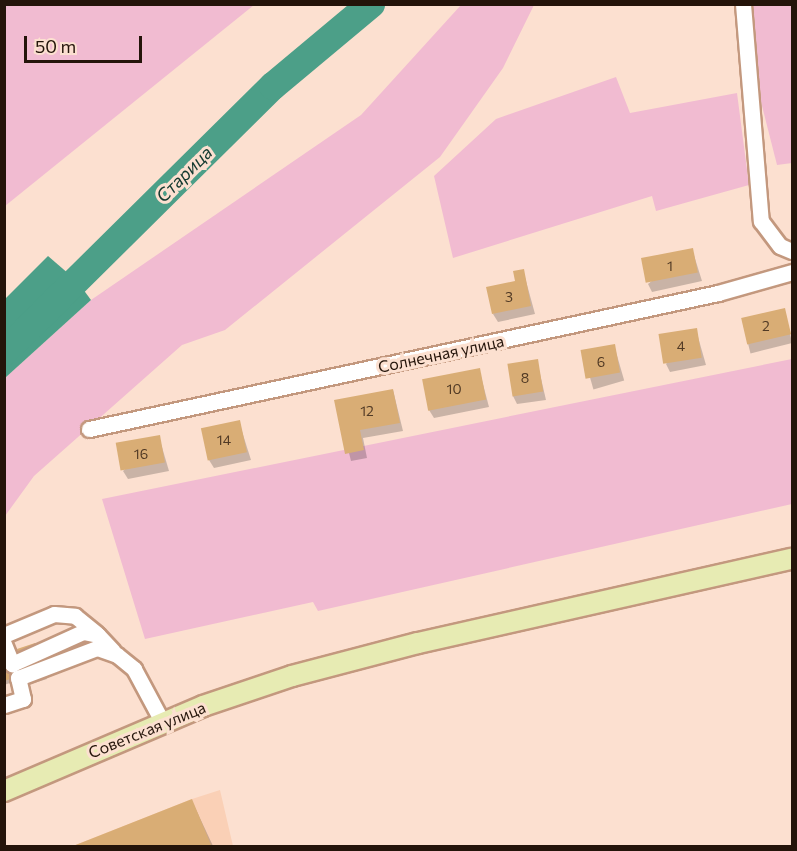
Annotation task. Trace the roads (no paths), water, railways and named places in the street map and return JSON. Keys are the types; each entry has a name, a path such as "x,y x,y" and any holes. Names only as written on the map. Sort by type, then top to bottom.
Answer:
{"main road":[{"name":"Советская улица","path":"4,791 163,723 292,676 418,643 792,559"}],"street":[{"path":"743,4 761,221 780,246 792,251"},
{"name":"Солнечная улица","path":"89,429 695,298 792,272"},
{"path":"4,635 54,614 75,616 134,669 163,723"},
{"path":"4,644 12,664 83,632 98,635"},
{"path":"4,705 23,699 18,678 97,648 117,655"}],"water":[{"path":"48,256 77,281 91,300 5,378 5,299"}],"waterway":[{"name":"Старица","path":"4,352 273,86 371,4"}]}
